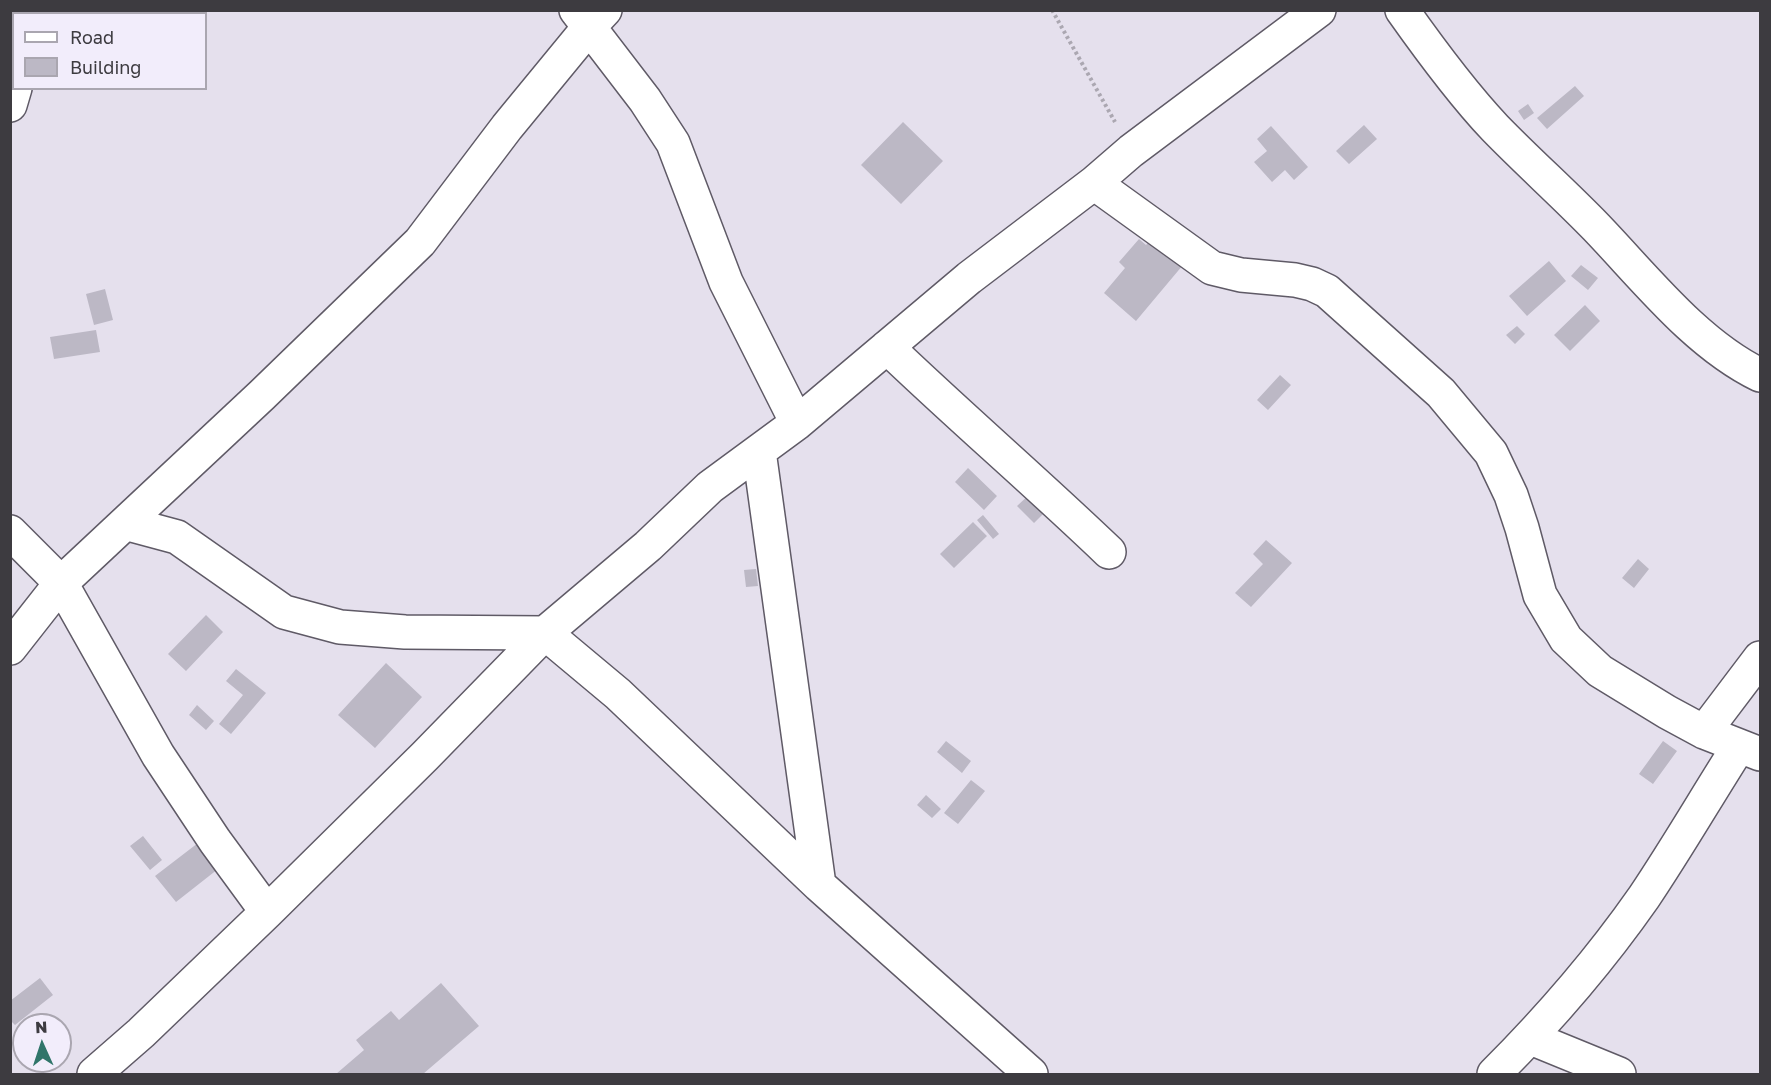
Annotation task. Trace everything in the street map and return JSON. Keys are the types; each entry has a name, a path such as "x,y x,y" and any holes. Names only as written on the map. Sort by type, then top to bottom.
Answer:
{"street":[{"path":"94,1074 141,1033 267,912 425,756 545,633 648,546 710,487 797,423 969,278 1094,183 1131,151 1319,10"},
{"path":"1402,10 1433,54 1494,127 1594,225 1694,329 1743,367 1761,375"},
{"path":"10,648 61,583 262,395 420,242 590,16 673,144 726,282 797,423"},
{"path":"10,105 14,90"},
{"path":"1094,183 1212,268 1242,275 1295,279 1327,291 1441,393 1491,453 1522,528 1540,596 1566,639 1600,671 1704,732 1750,750 1604,951 1530,1038 1494,1074"},
{"path":"887,347 948,406 1029,476 1109,552"},
{"path":"759,451 819,885"},
{"path":"124,523 177,537 284,612 340,627 405,632 545,633 618,694 704,773 819,885 1031,1074"},
{"path":"10,532 61,583 158,755 215,842 267,912"},
{"path":"1704,732 1761,658"},
{"path":"1530,1038 1619,1074"}],"path":[{"path":"1052,10 1131,151"}],"building":[{"path":"1575,86 1584,96 1547,129 1537,118"},
{"path":"1528,104 1534,113 1524,120 1518,111"},
{"path":"903,122 943,161 901,204 861,165"},
{"path":"1364,125 1377,139 1349,164 1336,151"},
{"path":"1271,126 1308,167 1294,180 1285,170 1272,182 1254,162 1267,151 1257,139"},
{"path":"1157,233 1188,259 1136,321 1104,293 1125,268 1119,262 1139,239 1146,245"},
{"path":"1549,261 1566,281 1527,316 1509,296"},
{"path":"1581,265 1598,278 1588,290 1571,276"},
{"path":"105,289 113,320 94,325 86,294"},
{"path":"1585,305 1600,321 1570,351 1554,335"},
{"path":"1517,326 1525,334 1515,344 1506,335"},
{"path":"96,330 100,352 54,359 50,337"},
{"path":"1280,375 1291,385 1268,410 1257,400"},
{"path":"968,468 997,496 984,510 955,482"},
{"path":"1031,493 1048,509 1034,523 1017,506"},
{"path":"983,515 999,534 993,539 977,520"},
{"path":"973,522 987,536 954,568 940,554"},
{"path":"1266,540 1292,563 1251,607 1235,593 1263,564 1253,554"},
{"path":"1638,559 1649,569 1634,588 1622,578"},
{"path":"756,569 758,586 746,587 744,570"},
{"path":"206,615 223,632 186,671 168,654"},
{"path":"386,663 422,697 375,748 338,715"},
{"path":"236,669 266,693 231,734 219,724 243,695 226,681"},
{"path":"197,705 214,721 206,730 189,715"},
{"path":"946,741 971,761 962,773 937,752"},
{"path":"1663,741 1677,751 1653,784 1639,774"},
{"path":"971,780 985,791 958,824 944,813"},
{"path":"926,795 941,809 932,818 917,805"},
{"path":"143,836 162,860 150,870 130,846"},
{"path":"198,843 218,869 176,902 155,876"},
{"path":"40,978 53,995 30,1013 12,1013 12,1022 10,1020 10,1001"},
{"path":"441,983 479,1026 423,1074 336,1074 364,1050 356,1040 391,1011 399,1020"}]}
